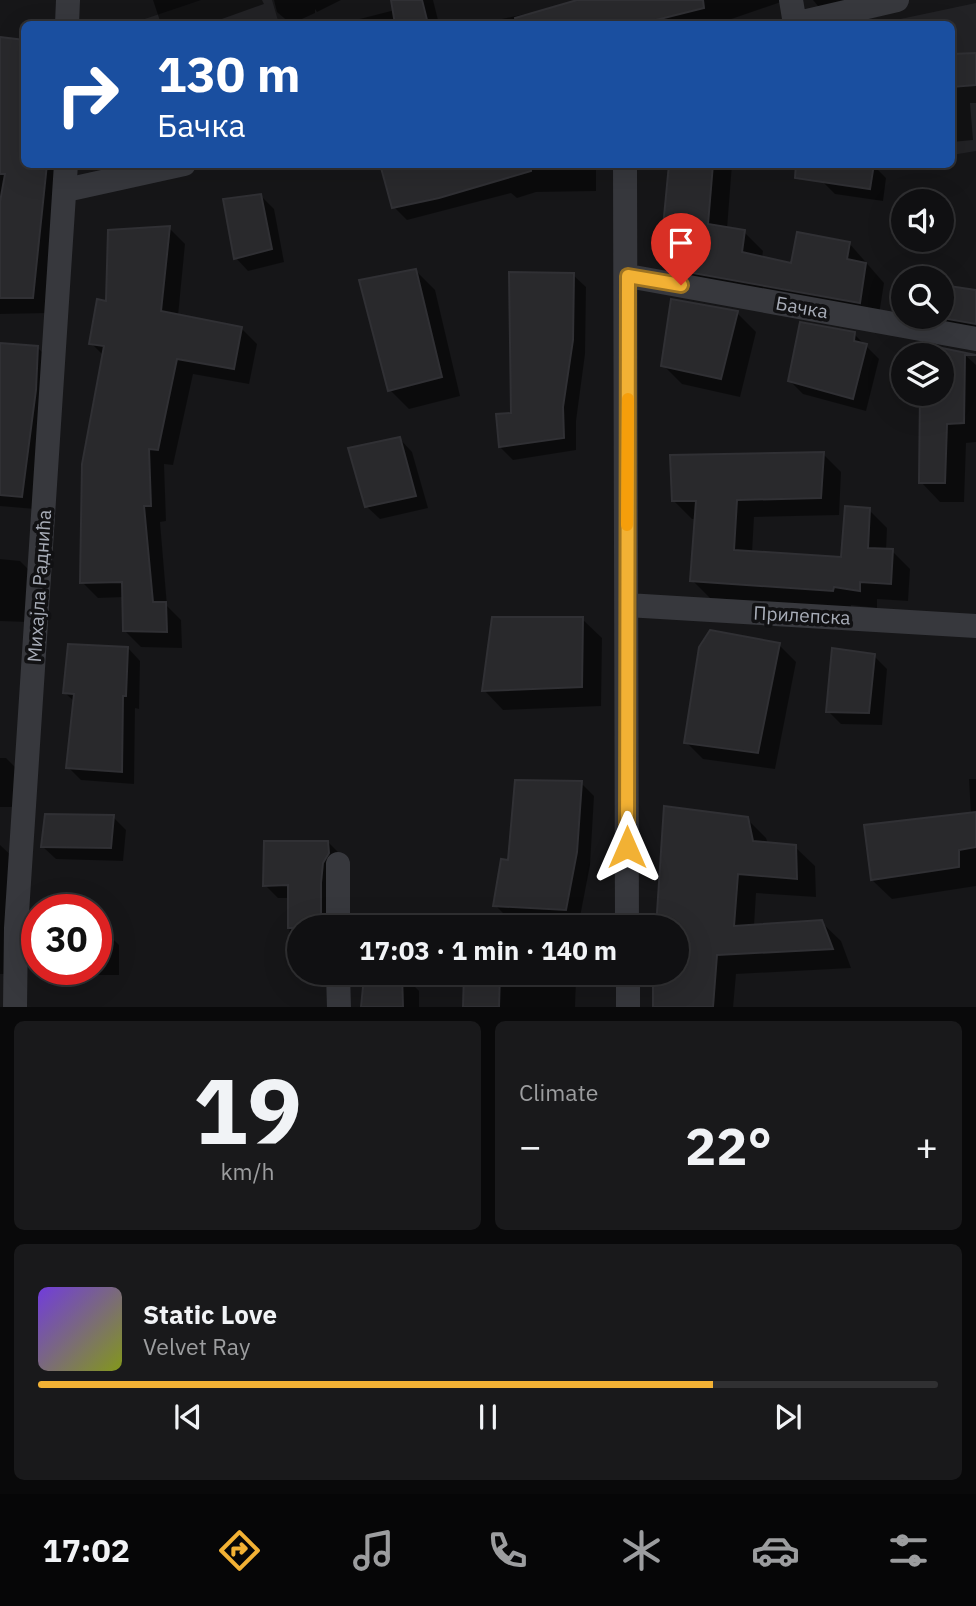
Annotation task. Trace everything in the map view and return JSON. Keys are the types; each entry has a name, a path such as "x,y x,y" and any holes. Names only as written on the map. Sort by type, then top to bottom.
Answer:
{"street":[{"path":"67,21 68,0"},
{"path":"791,0 794,21"},
{"path":"808,21 897,0"},
{"name":"Михајла Раднића","path":"15,1007 16,928 66,168"},
{"path":"66,190 166,168"},
{"path":"625,168 628,276 628,915"},
{"name":"Бачка","path":"628,276 976,339"},
{"name":"Прилепска","path":"627,605 976,626"},
{"path":"338,864 338,915"},
{"path":"338,985 339,1007"},
{"path":"628,985 628,1007"}],"shaded area":[{"path":"201,0 272,0 278,21 139,21"},
{"path":"976,3 976,151 955,154 955,21 891,21"}],"building":[{"path":"391,0 422,0 427,21 394,21"},
{"path":"577,0 703,0 704,8 652,21 516,21 515,18"},
{"path":"0,37 21,40 21,168 47,168 33,298 0,298 0,202 5,174 0,174"},
{"path":"976,53 976,85 955,87 955,54"},
{"path":"381,168 531,168 531,171 439,198 392,208"},
{"path":"669,168 713,168 708,224 745,230 742,252 791,263 797,232 850,242 847,259 866,263 860,303 676,270 677,263 660,259"},
{"path":"796,168 873,168 870,189 795,178"},
{"path":"261,194 272,249 234,259 223,199"},
{"path":"170,226 161,311 242,327 234,369 177,359 158,450 149,449 151,506 144,506 153,602 166,602 167,632 123,631 122,582 80,583 82,464 104,346 89,344 97,299 106,301 108,230"},
{"path":"416,269 442,377 388,391 359,280"},
{"path":"509,272 574,273 573,340 563,407 564,438 499,447 496,414 511,413"},
{"path":"954,287 976,290 976,324 954,320"},
{"path":"671,299 738,311 721,379 661,366"},
{"path":"800,322 855,332 854,341 867,344 853,399 788,381"},
{"path":"0,343 38,346 36,390 22,497 0,495"},
{"path":"954,350 976,355 965,355 964,423 947,424 945,483 919,483 920,406 954,406"},
{"path":"400,437 416,496 365,507 348,448"},
{"path":"824,452 821,498 737,500 734,550 841,557 845,506 870,508 868,548 893,549 891,584 860,582 860,591 834,587 833,591 690,581 696,501 672,501 670,455"},
{"path":"492,617 583,617 582,687 482,691"},
{"path":"710,630 780,643 758,753 684,743 699,647"},
{"path":"68,644 128,647 126,696 123,696 122,772 66,768 74,694 63,693"},
{"path":"832,648 875,654 869,713 826,712"},
{"path":"515,780 582,781 577,852 566,910 493,906 501,859 508,860"},
{"path":"664,806 748,817 753,841 796,845 797,879 738,874 734,926 822,920 833,949 717,955 713,1007 653,1007 653,985 689,985 689,915 657,915"},
{"path":"976,812 976,847 959,850 959,867 871,880 864,825"},
{"path":"45,814 114,815 111,848 41,847"},
{"path":"264,841 328,841 329,853 323,863 321,883 321,915 288,915 288,885 263,886"},
{"path":"363,985 402,985 403,1007 361,1007"},
{"path":"464,985 500,985 499,1007 463,1007"}],"slow traffic":[{"path":"627,525 628,399"}],"route":[{"path":"627,847 628,276 681,285"}]}
